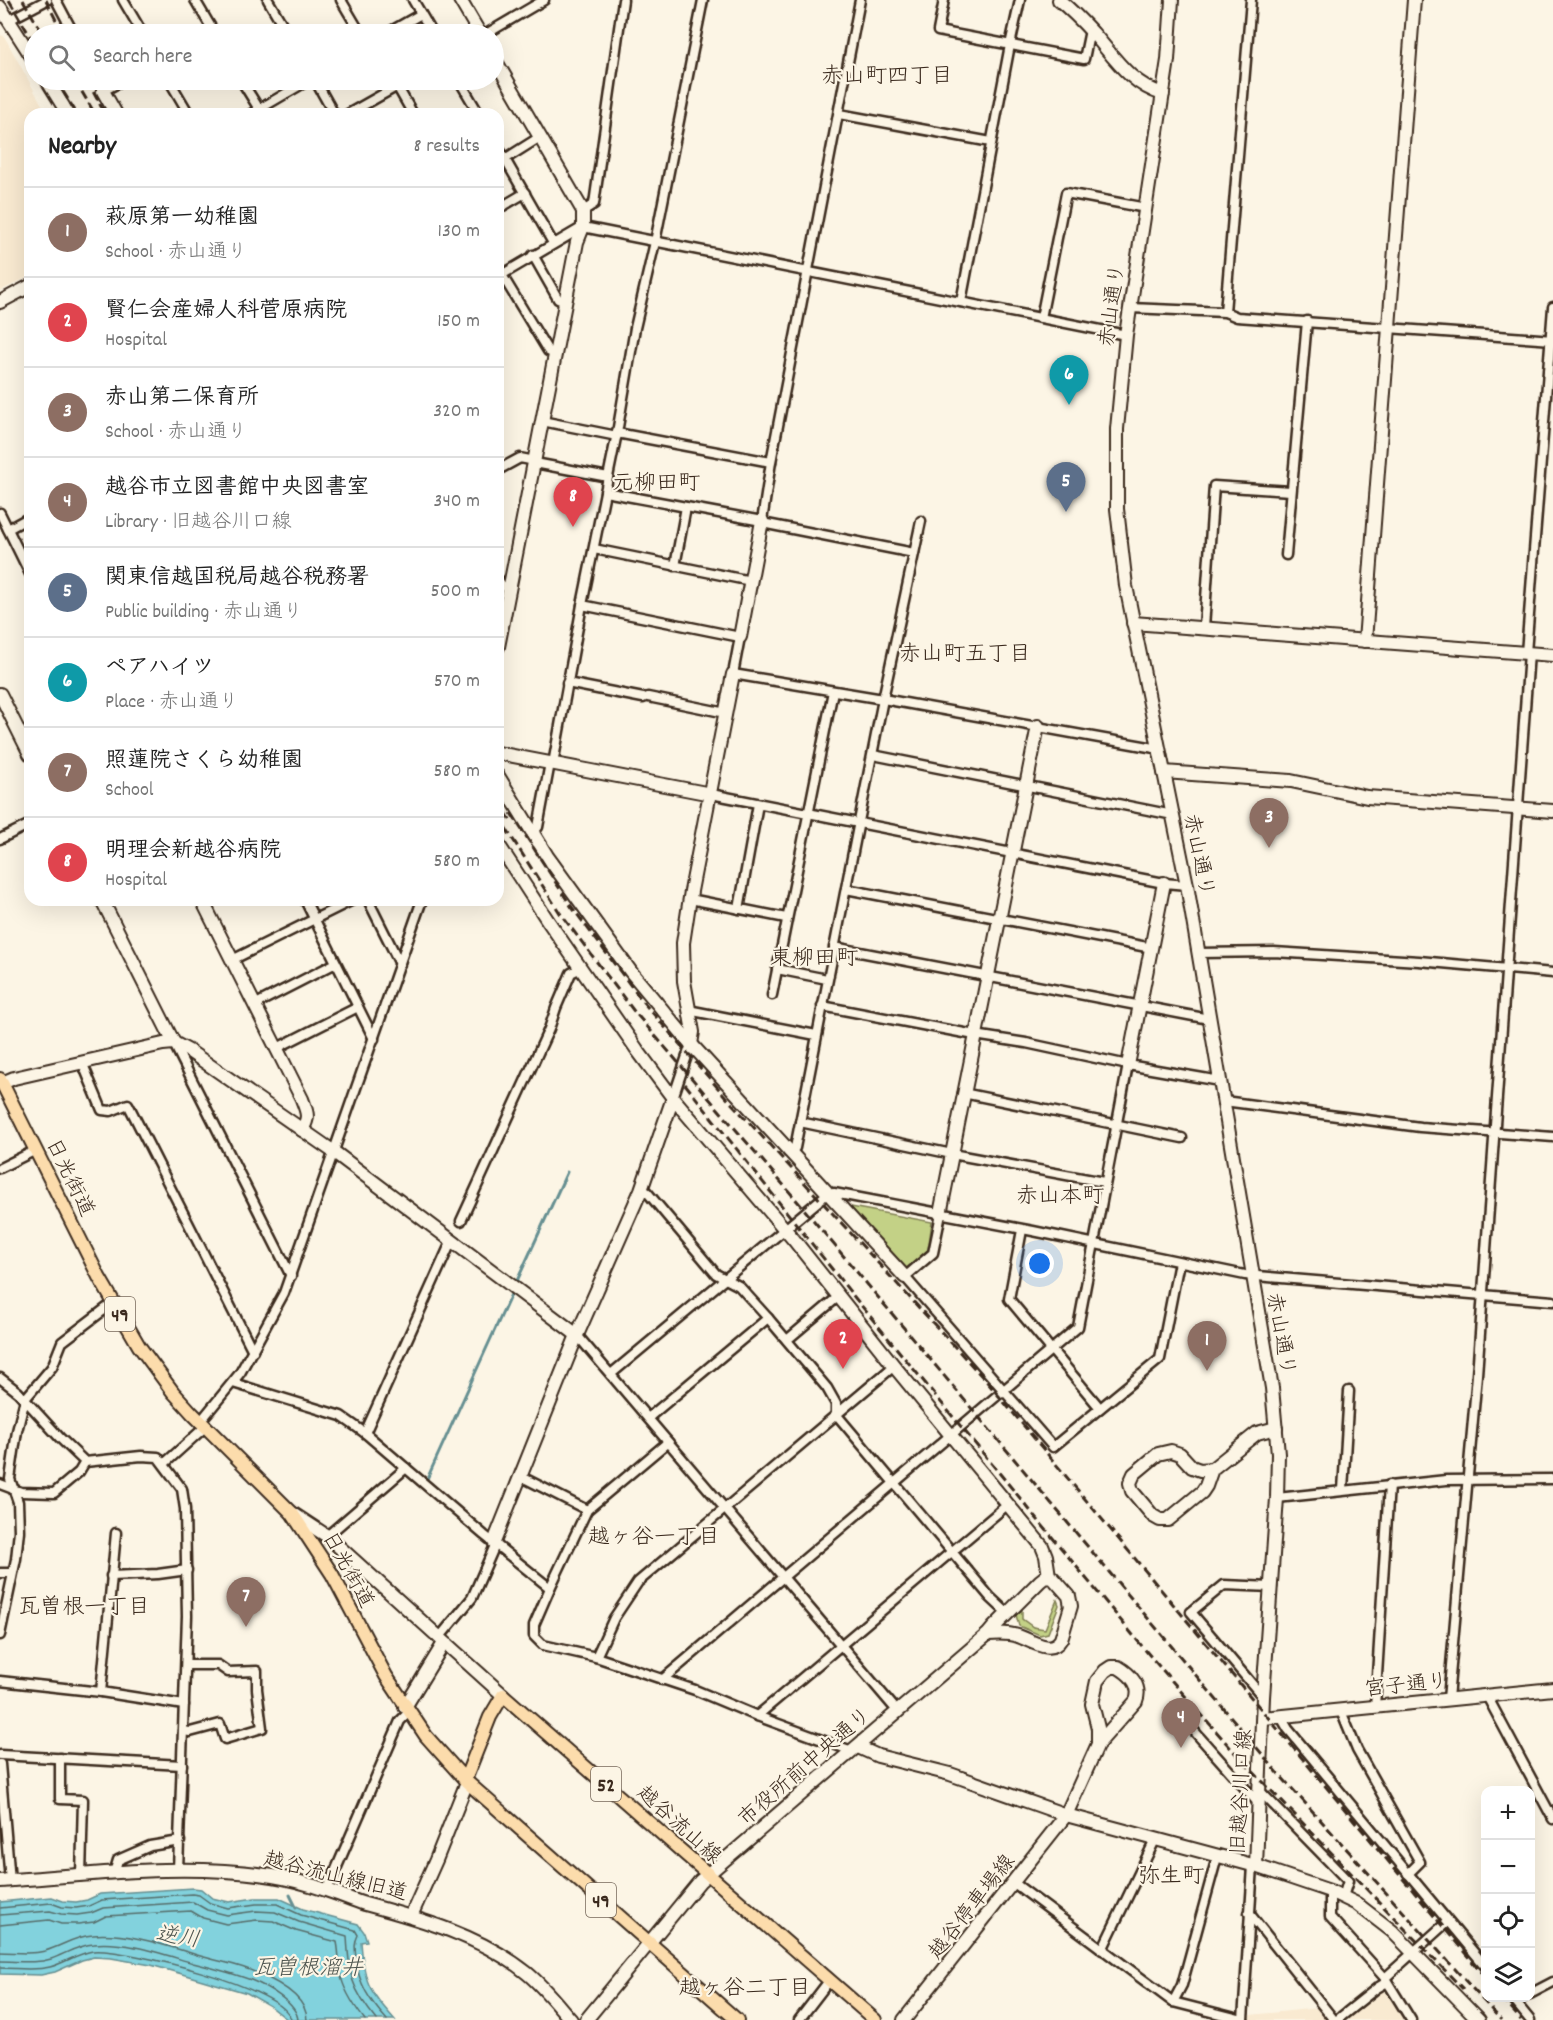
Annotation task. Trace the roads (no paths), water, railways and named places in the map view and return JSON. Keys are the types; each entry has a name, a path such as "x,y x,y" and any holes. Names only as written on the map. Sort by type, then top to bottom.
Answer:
{"main road":[{"name":"日光街道","path":"1,1081 113,1303 157,1371 203,1424 292,1513 325,1563 365,1639 407,1710 426,1736 466,1781 736,2020"},
{"path":"466,1781 490,1717 503,1695"},
{"name":"越谷流山線","path":"503,1695 875,2020"}],"street":[{"path":"4,22 47,0"},
{"path":"56,0 69,24"},
{"path":"123,0 137,24"},
{"path":"195,0 209,24"},
{"path":"268,0 282,24"},
{"path":"341,0 355,24"},
{"path":"413,0 427,24"},
{"path":"460,0 474,24"},
{"path":"503,24 544,0"},
{"path":"583,211 594,204 623,0"},
{"path":"533,833 538,827 551,764 617,434 635,328 655,242 703,0"},
{"path":"327,1890 400,1721 442,1641 472,1598 577,1335 641,1190 691,1044 693,1032 684,981 683,944 690,899 752,581 771,462 807,270 860,0"},
{"path":"944,0 938,31 1084,59 1090,30"},
{"path":"961,302 1020,0"},
{"path":"1059,0 1090,30 1132,78 1150,91 1163,94"},
{"name":"赤山通り","path":"1172,0 1168,60 1126,335 1117,429 1117,509 1119,539 1133,623 1187,885 1253,1276 1276,1428 1277,1498 1263,1718"},
{"path":"1225,312 1251,0"},
{"path":"1365,641 1414,0"},
{"path":"0,7 4,22 24,47"},
{"path":"404,24 421,14"},
{"path":"504,75 583,211 583,227 577,242 504,617"},
{"path":"53,90 64,108"},
{"path":"103,90 113,108"},
{"path":"175,90 185,108"},
{"path":"245,90 253,108"},
{"path":"262,108 292,90"},
{"path":"321,90 331,108"},
{"path":"358,108 390,90"},
{"path":"399,90 410,108"},
{"path":"465,90 475,108"},
{"path":"839,114 991,142"},
{"path":"540,137 505,159 553,243"},
{"path":"504,206 525,194"},
{"path":"1041,318 1066,194 1146,208"},
{"path":"504,273 583,227 1126,335"},
{"path":"533,255 558,299 566,302"},
{"path":"504,282 548,351 556,355"},
{"path":"0,302 24,289"},
{"path":"1448,1700 1483,1295 1553,307"},
{"path":"1130,308 1225,312 1236,317 1552,340"},
{"path":"1286,555 1307,321"},
{"path":"542,421 771,462"},
{"path":"504,467 520,458 608,477"},
{"path":"1204,627 1214,486 1291,491"},
{"path":"605,492 914,553"},
{"path":"675,566 686,507"},
{"path":"0,513 24,562"},
{"path":"8,529 24,520"},
{"path":"788,1152 795,1148 883,699 921,521"},
{"path":"594,549 752,581"},
{"path":"504,586 510,587"},
{"path":"582,605 740,637"},
{"path":"1133,623 1553,655"},
{"path":"733,674 1160,749"},
{"path":"567,683 726,713"},
{"path":"772,995 833,691"},
{"path":"0,694 24,742"},
{"path":"905,1277 933,1253 963,1093 1038,726"},
{"path":"504,754 1011,854 1164,883 1187,885"},
{"path":"873,756 1173,814"},
{"path":"1164,772 1291,781 1367,797 1553,811"},
{"path":"504,786 533,833 630,972 788,1152 905,1277 1053,1447 1160,1359 1179,1262"},
{"path":"739,909 759,804"},
{"path":"0,839 24,827"},
{"path":"504,853 638,1051 674,1098 784,1228 1045,1551 1049,1576 1071,1601 1059,1643 1053,1647 1046,1647 1016,1635 988,1635"},
{"path":"662,1680 1078,1327 1104,1182 1164,883"},
{"path":"846,889 1152,948"},
{"path":"690,899 786,918"},
{"path":"105,906 291,1276"},
{"path":"205,906 302,1099 308,1121 302,1130"},
{"path":"308,906 374,1039"},
{"path":"232,960 341,906"},
{"path":"371,906 400,964"},
{"path":"164,1464 203,1424 233,1383 284,1293 420,906"},
{"path":"834,947 1209,1019"},
{"path":"1198,954 1274,952 1419,961 1553,973"},
{"path":"254,1005 336,963"},
{"path":"460,1221 549,1029 571,973 581,968"},
{"path":"777,969 827,978"},
{"path":"822,1006 1220,1081"},
{"path":"277,1048 358,1007"},
{"path":"688,1010 816,1035"},
{"path":"1,1081 174,1043 334,1152 577,1335 898,1712"},
{"path":"82,1062 102,1110 111,1111 128,1104 253,1351"},
{"path":"963,1093 1182,1138"},
{"path":"1224,1101 1420,1127 1553,1137"},
{"path":"800,1122 952,1154 1104,1182"},
{"path":"0,1168 36,1150"},
{"path":"641,1190 647,1192 716,1274 739,1286 768,1318 827,1388 836,1404 836,1414 990,1597 1008,1613"},
{"path":"610,1374 784,1228 834,1193 1253,1276 1553,1300"},
{"path":"1022,1230 1009,1299 1100,1408"},
{"path":"365,1433 452,1240"},
{"path":"787,1340 839,1296"},
{"path":"0,1635 11,1573 16,1559 19,1531 18,1502 10,1479 17,1431 25,1399 52,1367 62,1342 113,1303"},
{"path":"648,1418 768,1318"},
{"path":"596,1657 614,1618 638,1582 894,1366"},
{"path":"0,1378 25,1399 85,1462 141,1456 158,1457 182,1490 187,1570 186,1665 178,1870"},
{"path":"233,1383 341,1416 365,1433 550,1588"},
{"path":"1343,1490 1349,1391"},
{"path":"1212,1469 1200,1470 1192,1467 1180,1454 1171,1450 1158,1454 1134,1474 1130,1483 1132,1491 1153,1516 1160,1520 1168,1520 1202,1492 1212,1469 1257,1432 1276,1428"},
{"path":"668,1442 588,1510 534,1625 534,1636 543,1645 596,1657 695,1690 757,1716 855,1749 950,1774 1066,1815 1255,1866 1330,1891 1372,1914 1413,1951 1479,2020"},
{"path":"0,1484 21,1492 54,1493 79,1472 85,1462"},
{"path":"327,1536 406,1468"},
{"path":"520,1476 588,1510"},
{"path":"1277,1498 1389,1485 1468,1479 1553,1479"},
{"path":"1375,1707 1389,1485"},
{"path":"757,1716 1007,1505"},
{"path":"292,1513 327,1536 503,1695"},
{"path":"101,1692 116,1533"},
{"path":"325,1563 334,1557 349,1557"},
{"path":"111,1576 187,1570"},
{"path":"0,1573 11,1573"},
{"path":"1016,1635 1008,1624 1008,1613 1040,1581 1049,1576"},
{"path":"1263,1697 1191,1612 1224,1584 1272,1587"},
{"name":"市役所前中央通り","path":"586,2020 695,1886 988,1635 1008,1613"},
{"path":"183,1731 190,1732 220,1724 225,1739 262,1728 257,1671 228,1672 218,1665 186,1665"},
{"path":"1111,1667 1118,1667 1134,1680 1138,1690 1136,1701 1098,1744 1098,1728 1092,1699 1097,1681 1105,1671 1111,1667"},
{"path":"0,1681 101,1692 184,1705"},
{"name":"宮子通り","path":"1263,1718 1553,1689"},
{"path":"1487,1696 1553,1819"},
{"path":"1341,1711 1358,1750 1420,1862 1408,1874"},
{"path":"1095,1716 1108,1721 1121,1718"},
{"path":"1281,1717 1288,1729 1481,1962"},
{"name":"旧越谷川口線","path":"1255,1866 1263,1718"},
{"path":"1186,1723 1260,1798 1348,1881 1343,1897"},
{"name":"越谷停車場線","path":"904,2020 1066,1815 1098,1744"},
{"path":"0,1755 182,1765"},
{"path":"60,1758 60,1799 83,1800 81,1876"},
{"path":"0,1764 5,1881"},
{"name":"越谷流山線旧道","path":"5,1881 178,1870 240,1872 274,1876 411,1916 436,1860 466,1781"},
{"path":"1102,1950 1155,1840"},
{"path":"114,1873 118,1860 150,1846 180,1841"},
{"path":"1173,2002 1182,1985 1217,1857"},
{"path":"1014,1883 1173,2002 1243,2020 1249,1913 1255,1866"},
{"path":"1330,1891 1330,1917 1386,1980 1411,2020"},
{"path":"1249,1913 1336,2020 1377,1988 1413,1951 1448,1922"},
{"path":"411,1916 494,1950 513,1962 544,1989 571,2020"},
{"path":"799,2020 829,1981"},
{"path":"1535,1991 1553,1982"},
{"path":"1519,2002 1530,2020"}],"water":[{"name":"瓦曽根溜井","path":"201,1889 212,1898 229,1902 255,1898 279,1898 303,1909 358,1924 367,1941 361,1942 369,1985 395,2020 288,2020 247,1993 151,1965 111,1958 94,1957 41,1975 0,1974 0,1902 52,1897 76,1902 100,1894"}],"waterway":[{"path":"516,1283 567,1172"},
{"path":"427,1479 512,1292"},
{"path":"290,1895 296,1907"}],"railway":[{"path":"9,0 24,26"},
{"path":"23,0 37,24"},
{"path":"46,0 58,24"},
{"path":"62,90 73,108"},
{"path":"81,90 91,108"},
{"path":"92,90 102,108"},
{"path":"504,810 511,821"},
{"path":"511,813 571,906 643,1002 725,1096 988,1383 1481,1972"},
{"path":"504,825 560,913 633,1010 793,1196 1278,1773 1501,2020"},
{"path":"685,1084 855,1298 1151,1657 1236,1754 1463,1989"},
{"path":"1505,2002 1521,2020"}],"place":[{"name":"ペアハイツ","path":"1069,405"},
{"name":"関東信越国税局越谷税務署","path":"1066,512"},
{"name":"明理会新越谷病院","path":"573,527"},
{"name":"赤山第二保育所","path":"1269,848"},
{"name":"賢仁会産婦人科菅原病院","path":"843,1369"},
{"name":"萩原第一幼稚園","path":"1207,1371"},
{"name":"照蓮院さくら幼稚園","path":"246,1627"},
{"name":"越谷市立図書館中央図書室","path":"1181,1748"}],"district":[{"name":"赤山町四丁目","path":"887,74"},
{"name":"元柳田町","path":"656,481"},
{"name":"赤山町五丁目","path":"965,652"},
{"name":"東柳田町","path":"814,956"},
{"name":"赤山本町","path":"1060,1194"},
{"name":"越ヶ谷一丁目","path":"654,1535"},
{"name":"瓦曽根一丁目","path":"84,1605"},
{"name":"弥生町","path":"1171,1874"},
{"name":"越ヶ谷二丁目","path":"745,1986"}],"water label":[{"name":"逆川","path":"178,1935"}]}
